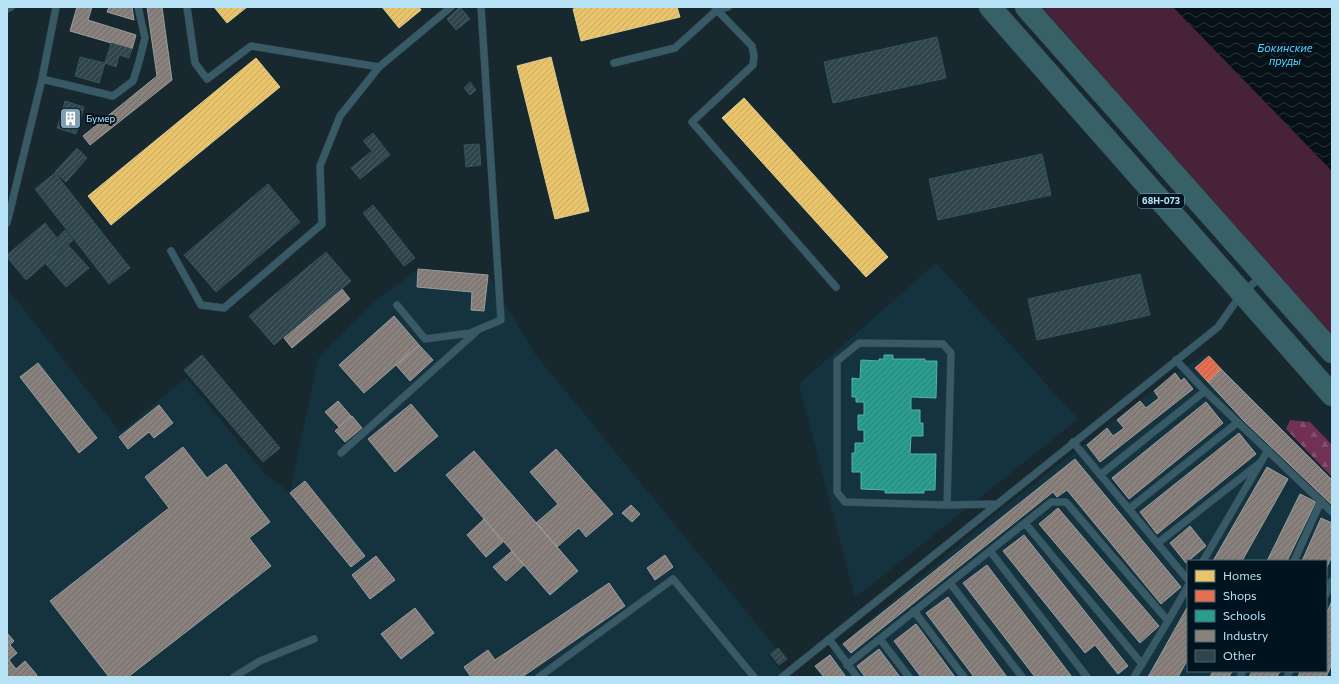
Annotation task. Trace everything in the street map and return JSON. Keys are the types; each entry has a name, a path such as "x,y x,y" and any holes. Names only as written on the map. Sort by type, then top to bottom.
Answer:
{"main road":[{"name":"68Н-073","path":"990,7 1332,394"},
{"name":"68Н-073","path":"1026,7 1332,352"}],"lane":[{"path":"7,9 11,7"},
{"path":"7,223 42,79 56,7"},
{"path":"42,79 113,96 133,81 139,62 145,38 138,7"},
{"path":"187,7 195,63 207,79 251,46 379,67"},
{"path":"397,305 425,339 470,333 500,320 481,7"},
{"path":"614,63 675,48 716,8 728,7"},
{"path":"171,251 201,305 224,308 322,224 320,166 340,116 379,67 448,8"},
{"path":"716,8 752,46 754,65 692,122 836,287"},
{"path":"782,677 1218,327 1242,293 1263,275"},
{"path":"342,453 480,328"},
{"path":"947,505 951,352 943,344 859,343 837,361 836,492 845,502 947,505 997,504"},
{"path":"1176,360 1205,391 1332,512"},
{"path":"1100,474 1205,391"},
{"path":"1129,509 1238,422"},
{"path":"1073,442 1187,579"},
{"path":"1204,560 1268,450"},
{"path":"1158,543 1261,462"},
{"path":"1294,560 1321,501"},
{"path":"847,665 1051,502 1066,502 1168,621"},
{"path":"1025,523 1142,664"},
{"path":"990,551 1087,677"},
{"path":"539,677 673,578 754,677"},
{"path":"1327,592 1332,581"},
{"path":"950,583 1022,677"},
{"path":"1134,677 1187,588"},
{"path":"914,611 964,677"},
{"path":"234,677 260,661 314,639"},
{"path":"828,639 857,677"},
{"path":"880,639 909,677"}],"shaded area":[{"path":"1042,7 1173,7 1332,171 1332,336"},
{"path":"936,263 1078,419 855,598 799,384"},
{"path":"418,269 488,275 535,354 776,648 768,655 787,677 7,677 7,288 120,432 186,378 266,475 290,492 318,359 370,305"},
{"path":"1208,354 1332,479 1332,677 822,677 814,667 994,515 1175,373"}],"green space":[{"path":"1290,420 1310,422 1332,445 1332,477 1286,429"}],"water":[{"name":"Бокинские пруды","path":"1173,7 1332,7 1332,171"}],"building: Homes":[{"path":"214,7 247,7 227,23"},
{"path":"382,7 419,7 421,10 399,28"},
{"path":"583,7 677,7 680,17 581,41 573,9"},
{"path":"551,57 589,211 555,219 517,66"},
{"path":"256,58 280,87 111,225 88,196"},
{"path":"744,98 888,257 866,277 722,118"}],"building: Shops":[{"path":"1209,356 1221,369 1208,382 1195,368"}],"building: Schools":[{"path":"884,355 893,355 893,359 925,359 925,361 937,361 936,398 911,397 911,410 920,410 920,423 923,423 923,436 911,436 910,454 936,454 935,490 924,490 924,493 885,493 885,490 861,489 861,472 852,472 852,453 855,453 855,443 864,443 864,430 858,430 858,415 864,415 864,402 856,402 856,397 852,397 852,378 860,379 861,360 879,361 879,359 884,359"}],"building: Industry":[{"path":"77,7 92,7 88,20 136,35 132,49 70,31"},
{"path":"109,7 132,7 134,20 107,12"},
{"path":"147,7 162,7 172,80 90,145 83,136 157,76"},
{"path":"418,269 488,275 484,311 471,310 472,292 417,287"},
{"path":"342,289 350,299 292,348 284,338"},
{"path":"394,316 419,345 364,393 339,365"},
{"path":"419,345 433,360 410,381 396,365"},
{"path":"38,363 97,438 79,453 20,377"},
{"path":"1221,369 1332,480 1332,505 1244,421 1208,382"},
{"path":"1175,373 1181,381 1184,378 1193,389 1100,462 1087,445 1107,428 1113,436 1124,428 1117,420 1140,401 1146,408 1159,398 1154,391"},
{"path":"338,401 351,416 339,427 325,412"},
{"path":"1206,402 1223,423 1129,499 1112,478"},
{"path":"411,404 438,436 395,472 368,439"},
{"path":"159,405 173,423 154,438 149,432 128,449 119,437"},
{"path":"352,416 362,428 345,442 335,431"},
{"path":"1239,433 1256,454 1157,534 1140,512"},
{"path":"183,447 207,478 226,464 270,522 249,538 271,566 128,677 109,677 50,601 169,508 145,477"},
{"path":"556,449 613,514 586,537 579,528 557,547 536,523 558,504 530,472"},
{"path":"474,451 578,571 550,595 446,475"},
{"path":"1075,459 1181,587 1161,604 1067,490 1057,497 1053,492 851,653 843,644"},
{"path":"1267,467 1288,479 1243,560 1214,560"},
{"path":"305,481 365,556 351,567 290,493"},
{"path":"1300,494 1316,502 1287,560 1267,560"},
{"path":"631,505 640,514 632,522 622,513"},
{"path":"1058,508 1159,626 1140,643 1039,524"},
{"path":"1321,518 1332,523 1330,527 1332,528 1332,556 1327,567 1327,560 1302,560"},
{"path":"484,519 503,542 486,557 467,535"},
{"path":"1190,526 1206,546 1190,560 1187,560 1186,563 1170,543"},
{"path":"1024,535 1128,666 1118,674 1095,645 1085,653 1003,551"},
{"path":"512,551 524,565 506,581 493,567"},
{"path":"665,555 673,567 655,580 647,568"},
{"path":"376,556 395,580 370,599 352,575"},
{"path":"987,565 1072,677 1035,677 963,583"},
{"path":"609,583 625,606 522,677 471,677 464,667 488,650 495,660"},
{"path":"948,597 1007,677 974,677 926,613"},
{"path":"1332,601 1332,664 1326,677 1298,677 1300,672 1327,672 1327,612"},
{"path":"415,608 434,633 401,659 381,634"},
{"path":"1187,608 1187,661 1178,677 1148,677"},
{"path":"916,624 955,677 921,677 894,641"},
{"path":"7,633 14,641 10,645 17,653 9,660 16,669 25,661 37,675 35,677 7,677"},
{"path":"879,649 900,677 865,677 857,666"},
{"path":"830,655 846,677 824,677 815,666"},
{"path":"1212,672 1232,672 1229,677 1210,677"},
{"path":"1252,672 1280,672 1277,677 1249,677"}],"building: Other":[{"path":"460,7 470,19 456,30 447,19"},
{"path":"937,37 946,78 833,103 824,62"},
{"path":"111,43 132,49 129,58 119,55 116,67 105,63"},
{"path":"80,57 105,63 99,83 75,76"},
{"path":"470,82 476,90 470,95 464,88"},
{"name":"Бумер","path":"65,101 84,107 76,134 57,128"},
{"path":"373,133 390,155 360,179 351,168 372,151 363,141"},
{"path":"479,144 481,165 466,167 464,145"},
{"path":"77,148 87,158 66,182 55,172"},
{"path":"1042,154 1051,195 938,220 929,179"},
{"path":"55,173 130,268 109,284 35,189"},
{"path":"268,184 300,222 216,292 184,255"},
{"path":"373,205 415,258 404,266 363,213"},
{"path":"45,223 57,238 65,230 73,240 26,280 7,257 7,255"},
{"path":"68,245 89,268 66,287 46,264"},
{"path":"326,252 351,281 274,345 249,316"},
{"path":"1140,274 1150,315 1037,340 1028,299"},
{"path":"202,355 280,448 263,462 184,370"},
{"path":"778,648 787,659 779,665 770,654"}],"place":[{"name":"Бумер","path":"70,118"}]}
